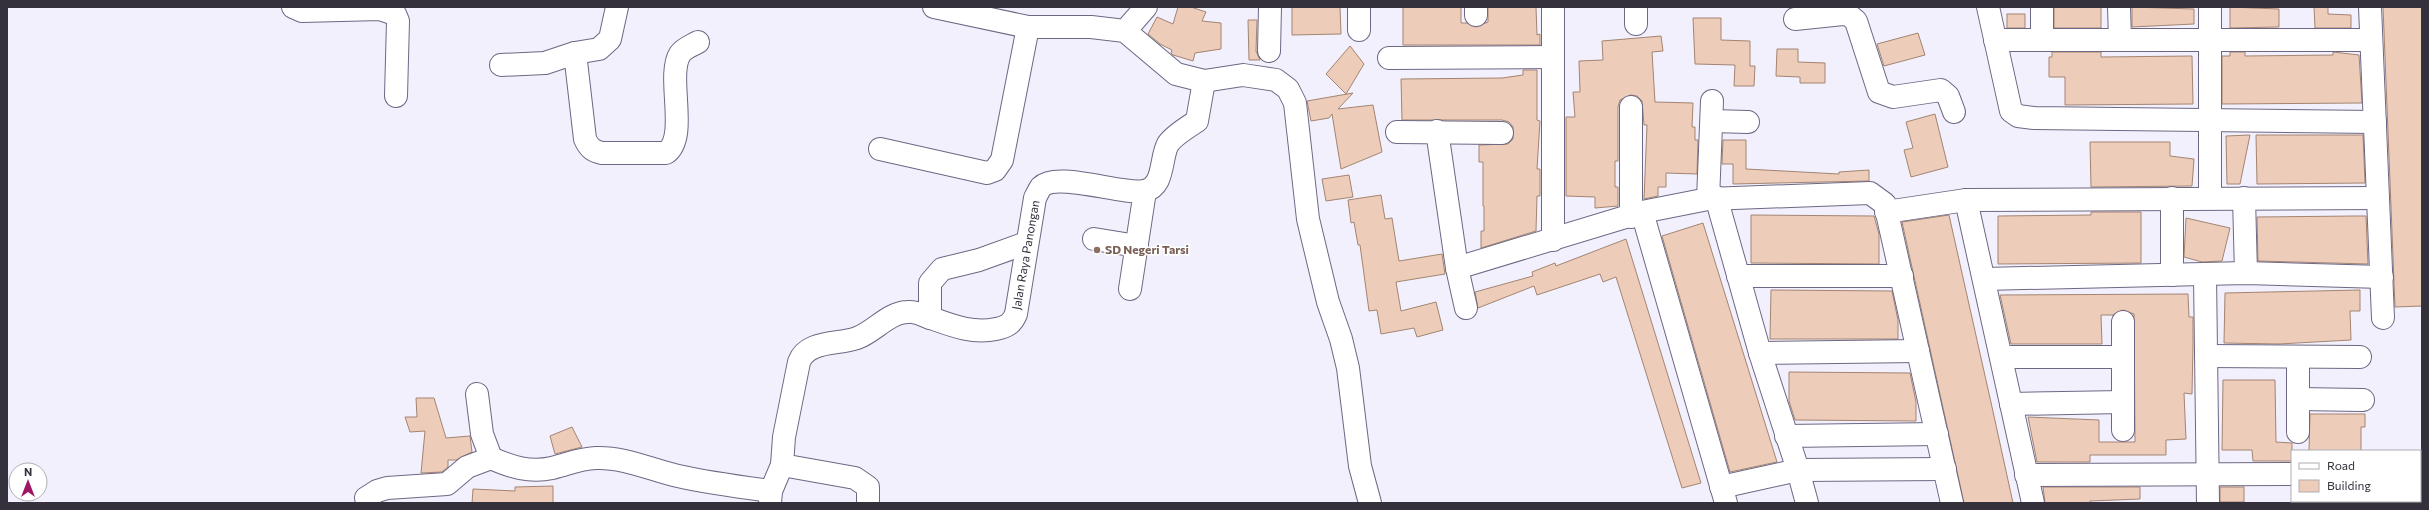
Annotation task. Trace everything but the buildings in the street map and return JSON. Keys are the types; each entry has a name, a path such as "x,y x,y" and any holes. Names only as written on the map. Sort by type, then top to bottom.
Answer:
{"street":[{"path":"294,7 302,11 380,9 394,14 398,21 396,96"},
{"path":"501,65 545,62 599,48 610,39 617,7"},
{"path":"934,7 1028,27 1091,27 1125,31 1176,74 1204,81 1243,75 1276,80 1288,89 1295,104 1308,219 1328,302 1341,339 1348,368 1360,466 1370,503"},
{"path":"1125,31 1146,7"},
{"path":"1269,51 1270,7"},
{"path":"1359,7 1359,30"},
{"path":"1553,7 1553,240"},
{"path":"1988,7 2010,106 2014,115 2034,118 2375,122"},
{"path":"2042,7 2042,39"},
{"path":"2119,7 2120,40"},
{"path":"2210,7 2210,198"},
{"path":"2370,7 2383,318"},
{"path":"1795,19 1842,11 1849,15 1856,21 1880,92 1893,97 1941,90 1948,96 1954,112"},
{"path":"880,149 987,173 995,170 1002,160 1028,27"},
{"path":"1995,40 2371,40"},
{"path":"575,53 585,139 588,147 593,151 602,153 666,152 672,149 676,138 676,77 679,56 686,48 698,42"},
{"path":"1389,58 1553,58"},
{"path":"1130,288 1137,246 1137,191 1157,181 1161,173 1168,144 1197,121 1204,81"},
{"path":"1631,107 1636,214 1723,495 1798,470 1945,469"},
{"path":"1748,122 1712,111 1712,198 1738,276 1760,353 1798,470 1807,503"},
{"path":"1398,132 1437,131 1502,134"},
{"path":"1437,131 1457,268 1466,308"},
{"name":"Jalan Raya Panongan","path":"771,497 782,465 784,437 798,362 805,351 811,347 841,343 859,338 902,312 913,312 970,331 988,331 1004,327 1010,323 1016,314 1026,243 1035,198 1042,186 1047,184 1074,182 1137,191"},
{"path":"1457,268 1636,214 1712,198 1870,194 1885,204 1952,503"},
{"path":"2172,198 2172,275"},
{"path":"2244,198 2246,273"},
{"path":"1886,212 1966,200 2378,198"},
{"path":"1966,200 2033,503"},
{"path":"1094,239 1137,246"},
{"path":"930,318 930,283 942,269 979,260 1026,243"},
{"path":"1984,279 2172,275 2205,276 2246,273 2382,277"},
{"path":"1738,276 1902,276"},
{"path":"2205,276 2208,503"},
{"path":"2123,322 2123,430"},
{"path":"1760,353 1918,351"},
{"path":"2206,356 2360,357"},
{"path":"2001,358 2123,357"},
{"path":"2298,357 2298,432"},
{"path":"477,394 482,434 491,458"},
{"path":"2298,399 2363,400"},
{"path":"2011,404 2123,402"},
{"path":"1786,436 1937,434"},
{"path":"366,498 377,491 387,488 447,484 468,467 491,458 518,469 532,470 552,468 569,461 598,458 628,462 677,476 771,497"},
{"path":"782,465 855,478 868,487 868,503"},
{"path":"2026,475 2208,476 2291,474"}],"place":[{"name":"SD Negeri Tarsi","path":"1097,250"}]}
